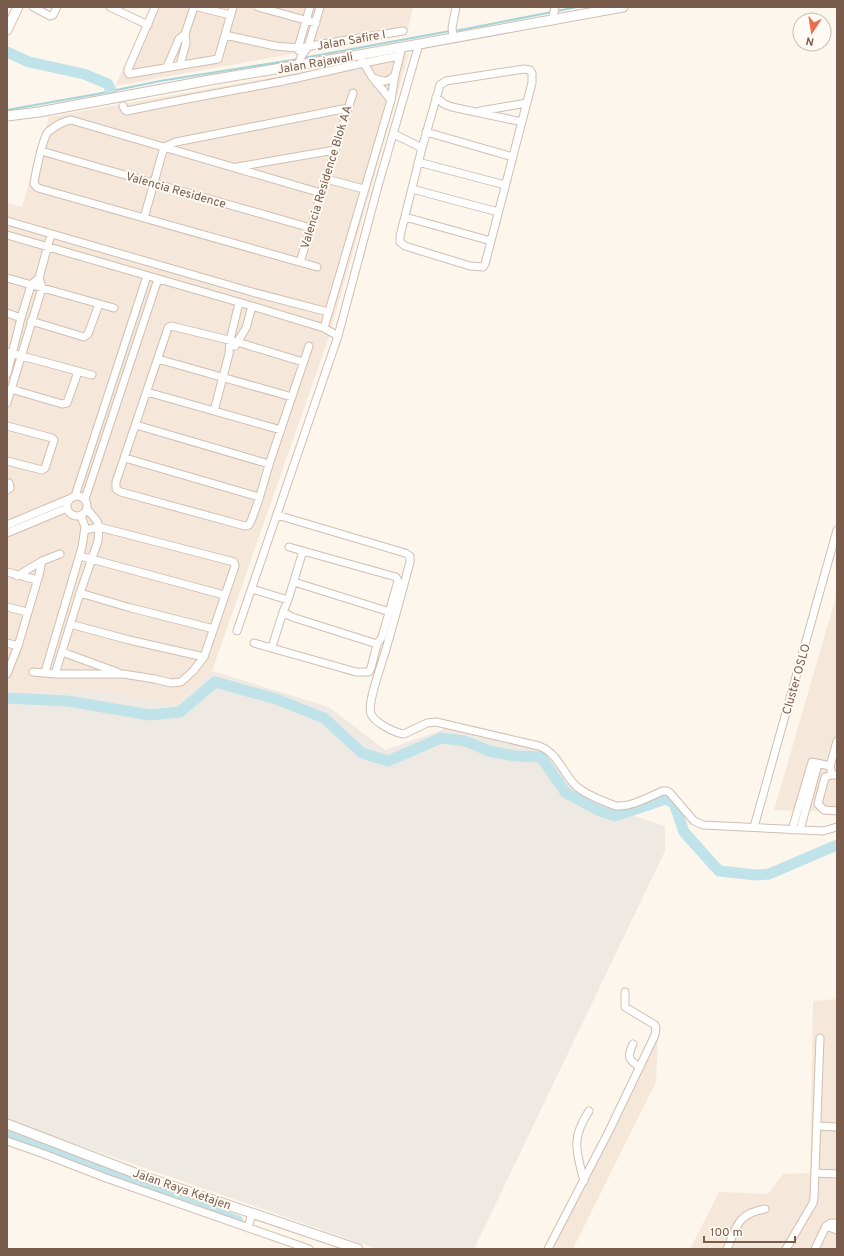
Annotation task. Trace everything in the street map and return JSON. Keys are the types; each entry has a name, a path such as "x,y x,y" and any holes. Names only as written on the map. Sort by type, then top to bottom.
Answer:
{"street":[{"path":"7,30 18,7"},
{"path":"33,7 50,16 53,15 57,7"},
{"path":"110,7 148,25"},
{"path":"155,7 128,69 128,72 132,74 218,59 232,7"},
{"path":"180,65 186,43 185,34 194,7"},
{"path":"198,7 230,15"},
{"path":"258,7 316,23"},
{"path":"300,60 298,48 310,7"},
{"path":"300,60 308,47 320,7"},
{"path":"452,33 456,7"},
{"path":"553,20 555,7"},
{"name":"Jalan Rajawali","path":"7,116 47,110 300,60 361,59 400,52 452,33 553,20 623,7"},
{"name":"Jalan Safire I","path":"225,35 275,46 298,48 403,31"},
{"path":"167,67 179,38 185,34"},
{"path":"237,631 338,336 419,44"},
{"path":"324,328 391,100 400,52"},
{"path":"123,106 125,110 128,111 193,97 284,81 361,59 372,77 391,100"},
{"path":"524,69 530,70 532,73 532,83 527,103 498,212 486,264 483,267 470,266 405,246 400,242 400,236 418,162 440,85 446,81 524,69"},
{"path":"372,77 385,82 395,75"},
{"name":"Valencia Residence Blok AA","path":"300,262 353,93"},
{"path":"436,97 444,104 452,107 522,122"},
{"path":"476,112 527,103"},
{"path":"164,147 176,142 348,108"},
{"path":"317,267 36,187 34,184 41,151 48,131 71,120 322,193"},
{"path":"426,132 513,157"},
{"path":"394,134 422,148"},
{"path":"144,218 164,147"},
{"path":"235,167 335,150"},
{"name":"Valencia Residence","path":"41,151 310,228"},
{"path":"418,162 505,185"},
{"path":"326,179 364,189"},
{"path":"412,189 498,212"},
{"path":"405,217 491,241"},
{"path":"7,221 252,292 328,312"},
{"path":"7,403 42,288 39,278 51,234"},
{"path":"7,235 324,328 338,336"},
{"path":"81,516 72,515 67,508 67,504 72,497 147,276"},
{"path":"7,278 114,308"},
{"path":"7,374 10,353 31,285 39,278"},
{"path":"85,499 158,279"},
{"path":"234,341 247,324 252,292"},
{"path":"214,411 222,377 234,341 235,321 240,303"},
{"path":"31,321 84,337 88,334 99,304"},
{"path":"7,313 21,318"},
{"path":"235,321 247,324"},
{"path":"303,362 234,341 171,326 166,331 158,359 115,485 117,491 247,526 270,464 292,397 303,362 308,346"},
{"path":"10,353 92,375"},
{"path":"158,359 292,397"},
{"path":"11,389 62,404 67,403 78,372"},
{"path":"147,392 281,430"},
{"path":"136,425 270,464"},
{"path":"7,426 52,438 54,440 45,468 42,470 7,461"},
{"path":"125,458 259,496"},
{"path":"7,482 9,483 10,488 7,490"},
{"path":"7,525 72,497 80,496 85,499 88,504 87,509 81,516"},
{"path":"7,533 67,508"},
{"path":"55,674 98,541 99,527 97,521 87,509"},
{"path":"277,515 405,553 410,556 410,562 374,687 370,706 371,714 377,721 390,730 400,734 408,733 426,723 436,722 544,747 552,754 574,784 610,804 622,807 638,802 663,790 670,793 698,824 823,832 837,827"},
{"path":"45,672 80,556 85,530 84,521 81,516"},
{"path":"33,672 55,674 123,674 176,683 186,678 204,657 235,566 234,562 99,527 85,530"},
{"name":"Cluster OSLO","path":"754,827 837,530"},
{"path":"254,643 356,672 369,672 371,668 377,644 382,637 390,612 398,581 396,577 289,547"},
{"path":"272,647 303,551"},
{"path":"17,576 42,561 60,554"},
{"path":"80,556 224,595"},
{"path":"7,674 18,646 42,561"},
{"path":"7,572 17,576 37,580"},
{"path":"294,582 390,612"},
{"path":"252,589 288,600"},
{"path":"80,593 131,608 214,629"},
{"path":"64,606 75,609"},
{"path":"7,607 27,612"},
{"path":"283,612 308,623 377,644"},
{"path":"70,624 129,640 204,657"},
{"path":"55,638 65,640"},
{"path":"7,643 18,646"},
{"path":"62,652 123,674"},
{"path":"830,766 835,757 837,741"},
{"path":"792,830 815,763"},
{"path":"815,763 830,766 835,775 825,777 818,804 824,810 837,810"},
{"path":"800,830 815,763"},
{"path":"548,1249 584,1181 654,1038 656,1028 652,1023 624,1007 626,992"},
{"path":"786,1249 813,1203 820,1038"},
{"path":"633,1044 629,1055 630,1059 640,1067"},
{"path":"584,1181 576,1142 579,1129 589,1111"},
{"name":"Jalan Raya Ketajen","path":"7,1124 145,1177 252,1215 354,1248"},
{"path":"817,1126 837,1127"},
{"path":"7,1141 121,1183 249,1227 291,1246 309,1249"},
{"path":"815,1173 837,1174"},
{"path":"727,1249 741,1219 750,1212 765,1209"},
{"path":"249,1227 252,1215"},
{"path":"815,1249 826,1226 831,1223 837,1223"},
{"path":"826,1226 837,1230"}],"shaded area":[{"path":"152,7 413,7 407,33 115,86"},
{"path":"409,53 329,337 212,671 177,705 95,690 28,693 7,690 7,203 22,207 49,117"},
{"path":"837,593 837,812 774,810"},
{"path":"212,671 329,707 385,750 453,726 545,746 597,804 665,826 665,851 474,1249 377,1249 7,1120 7,690 28,693 95,690 177,705"},
{"path":"837,999 837,1249 690,1249 719,1192 768,1194 783,1174 810,1173 813,1001"},
{"path":"658,1037 656,1082 573,1249 551,1249"}],"waterway":[{"path":"557,11 577,7"},
{"path":"455,31 552,12"},
{"path":"303,58 450,31"},
{"path":"7,52 29,62 84,74 108,84 111,91"},
{"path":"7,110 160,81 299,59"},
{"path":"7,698 67,701 150,715 180,712 215,682 276,699 324,718 362,753 388,761 441,738 465,741 489,751 515,756 541,757 566,793 600,811 615,816 666,799 674,803 684,832 719,871 757,875 769,874 837,845"},
{"path":"7,1136 238,1221"}]}
